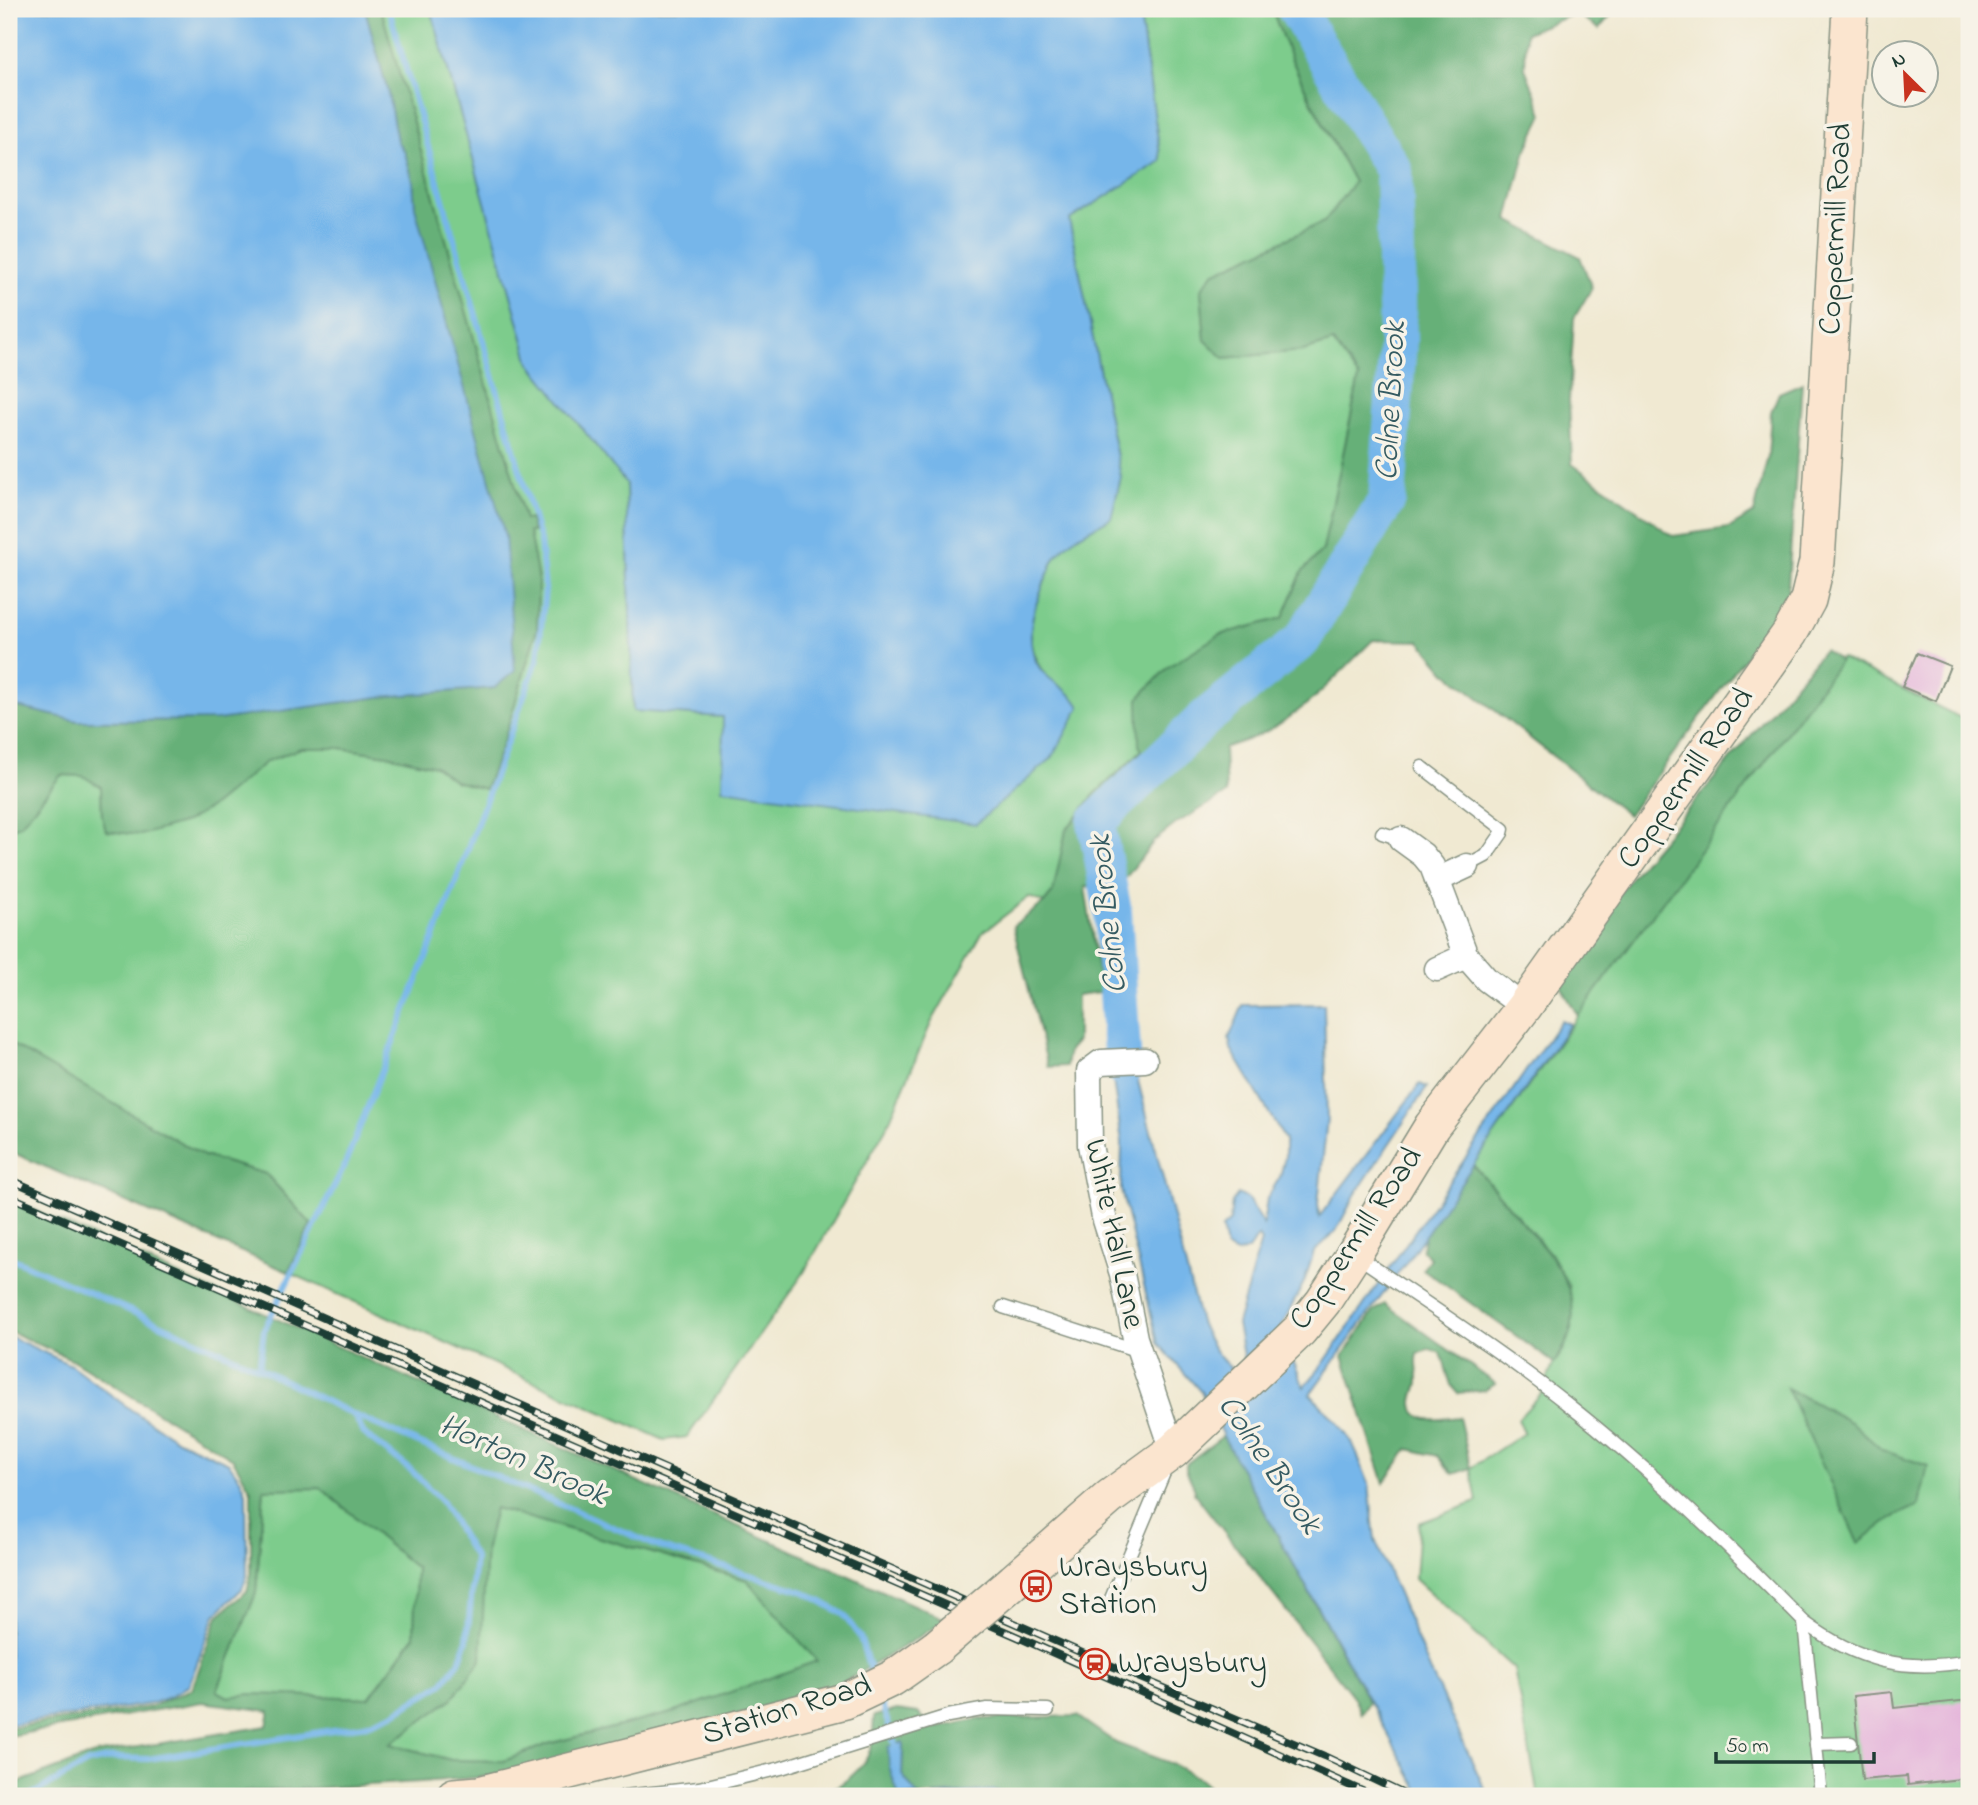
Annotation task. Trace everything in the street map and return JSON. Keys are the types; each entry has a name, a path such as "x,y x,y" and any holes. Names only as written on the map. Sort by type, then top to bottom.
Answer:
{"street":[{"name":"Coppermill Road","path":"1203,1424 1300,1330 1323,1302 1366,1263 1432,1126 1524,1007 1790,633 1808,600 1817,562 1850,9"},
{"path":"1392,836 1423,855 1437,880 1466,956 1487,980 1524,1007"},
{"path":"1437,880 1467,866"},
{"path":"1437,969 1466,956"},
{"name":"White Hall Lane","path":"1145,1060 1101,1062 1089,1071 1090,1145 1104,1217 1122,1275 1139,1351 1173,1451"},
{"name":"Station Road","path":"473,1795 845,1701 893,1678 937,1647 1110,1497 1173,1451 1203,1424"}],"lane":[{"path":"1422,767 1503,830 1486,856 1467,866"},
{"path":"1366,1263 1517,1366 1628,1454 1804,1622 1827,1639 1861,1655 1892,1665 1917,1667 1969,1661"},
{"path":"1003,1307 1139,1351"},
{"path":"1110,1601 1173,1451"},
{"path":"1804,1622 1821,1796"},
{"path":"624,1796 710,1785 781,1768 948,1716 987,1709 1048,1710"},
{"path":"1816,1744 1851,1743"}],"green space":[{"path":"365,9 381,9 525,520 530,519 533,532 529,532 538,579 537,629 504,740 485,789 455,781 435,766 388,755 340,748 301,748 267,761 214,805 186,822 141,835 106,831 102,816 101,787 83,776 61,775 21,824 9,830 9,705 78,721 217,720 379,697 494,688 415,207 413,181 405,153 397,141 387,89"},
{"path":"381,9 431,9 530,363 626,483 633,711 723,717 723,789 1047,676 1039,664 1031,640 1033,617 1040,592 1062,548 1082,533 1111,518 1121,477 1069,220 1161,161 1139,9 1272,9 1299,76 1354,182 1324,222 1213,273 1201,290 1205,339 1225,358 1303,351 1333,342 1359,378 1323,550 1302,572 1283,618 1219,635 1142,750 1095,794 1066,830 1057,882 1044,903 1029,897 982,933 931,1023 888,1124 803,1274 687,1437 664,1440 288,1272 311,1224 266,1174 204,1156 9,1043 9,830 21,824 61,775 83,776 101,787 102,816 186,822 214,805 267,761 301,748 340,748 388,755 435,766 455,781 485,789 504,740 537,629 538,579 529,532 533,531 530,520 525,520"},
{"path":"1272,9 1616,9 1599,29 1576,13 1526,33 1525,68 1543,114 1525,153 1508,220 1580,257 1592,288 1574,318 1569,401 1572,464 1673,536 1729,528 1754,513 1768,456 1771,412 1779,393 1802,383 1787,600 1628,815 1446,672 1420,641 1373,640 1295,713 1260,734 1224,748 1226,794 1177,823 1154,841 1124,880 1085,887 1101,992 1077,995 1077,1041 1069,1050 1066,1066 1048,1067 1013,926 1044,903 1053,892 1066,830 1095,794 1142,751 1139,745 1138,699 1168,667 1219,635 1283,618 1302,572 1323,550 1359,378 1333,342 1303,351 1224,358 1205,340 1201,290 1213,273 1324,222 1354,182 1299,76"},
{"path":"1824,650 1840,661 1578,1016 1561,986 1566,962 1643,862"},
{"path":"1841,658 1969,722 1969,1796 1538,1796 1514,1669 1415,1579 1419,1523 1477,1502 1471,1468 1524,1433 1518,1419 1541,1394 1554,1363 1565,1348 1569,1286 1550,1253 1473,1165 1578,1016"},
{"path":"9,1043 204,1156 266,1174 311,1224 288,1272 9,1151"},
{"path":"1473,1165 1549,1254 1568,1288 1572,1324 1566,1343 1554,1363 1423,1269 1430,1258 1422,1250 1424,1237"},
{"path":"9,1199 947,1620 839,1685 544,1772 173,1796 9,1796 9,1786 95,1754 267,1726 270,1711 202,1702 9,1736 9,1728 151,1707 192,1689 218,1616 247,1591 251,1574 251,1490 233,1459 71,1359 9,1331","holes":["321,1488 416,1568 414,1637 369,1698 251,1694 228,1697 217,1691 256,1593 264,1489","495,1508 747,1580 817,1661 672,1713 548,1744 504,1761 451,1760 390,1744 453,1698 481,1660 486,1545"]},
{"path":"1385,1304 1496,1384 1485,1390 1458,1393 1451,1385 1441,1353 1429,1349 1418,1354 1418,1382 1413,1403 1415,1411 1424,1418 1431,1419 1459,1417 1471,1468 1453,1474 1438,1456 1408,1449 1384,1483 1343,1356 1374,1311"},
{"path":"1787,1388 1852,1423 1882,1450 1928,1466 1919,1505 1892,1518 1858,1543"},
{"path":"1223,1436 1369,1702 1361,1714 1355,1699 1194,1493 1186,1464"},
{"path":"321,1488 416,1568 414,1637 369,1698 251,1694 228,1697 217,1691 256,1593 264,1489"},
{"path":"495,1508 747,1580 818,1661 672,1713 548,1744 504,1761 451,1760 390,1744 453,1698"},
{"path":"897,1710 918,1713 932,1729 980,1719 1077,1716 1116,1743 1172,1764 1198,1778 1219,1796 1027,1796 993,1790 918,1796 902,1775 903,1743 899,1796 822,1796 850,1777 867,1758 873,1738 874,1716"}],"water":[{"path":"9,9 365,9 387,89 397,141 405,153 413,181 415,207 505,536 515,671 494,688 379,697 217,720 78,721 9,705"},
{"path":"431,9 1139,9 1161,161 1069,220 1121,477 1111,518 1076,538 1054,559 1038,598 1031,629 1033,650 1040,668 1070,694 1080,707 1052,758 976,824 722,789 723,717 633,711 626,483 530,363"},
{"path":"1324,1004 1327,1119 1318,1203 1319,1217 1420,1084 1427,1087 1355,1195 1336,1231 1314,1252 1304,1282 1280,1329 1304,1387 1321,1367 1561,1020 1570,1024 1408,1260 1310,1394 1337,1422 1353,1444 1369,1484 1375,1540 1488,1796 1422,1796 1223,1436 1202,1393 1158,1343 1121,1190 1122,1142 1104,1019 1129,1012 1137,1041 1137,1077 1200,1322 1216,1353 1242,1375 1245,1366 1237,1324 1261,1241 1258,1236 1248,1250 1237,1253 1226,1248 1222,1228 1230,1221 1232,1202 1238,1194 1248,1199 1263,1225 1267,1198 1280,1177 1285,1157 1285,1140 1231,1049 1229,1038 1243,1005"},
{"path":"9,1336 71,1365 130,1409 178,1440 229,1463 241,1480 246,1492 247,1576 242,1589 215,1615 189,1685 169,1697 150,1704 9,1725"},
{"path":"903,1742 902,1775 918,1796 899,1796 889,1767 888,1747"},
{"path":"993,1790 1027,1796 932,1796"}],"building":[{"path":"1917,653 1950,666 1936,701 1902,687"},
{"path":"1892,1692 1894,1708 1969,1700 1969,1778 1908,1785 1907,1776 1862,1780 1853,1696"}],"waterway":[{"path":"259,1368 264,1330 346,1162 450,897 538,658 545,589 540,541 389,9"},
{"name":"Colne Brook","path":"1123,1068 1113,912 1096,822 1205,718 1302,640 1387,500 1398,341 1394,171 1296,9"},
{"name":"Horton Brook","path":"9,1257 259,1368 354,1415 659,1547 805,1592 843,1614 860,1637 872,1676"},
{"path":"29,1796 88,1763 112,1758 148,1759 365,1725 393,1714 443,1683 459,1662 467,1640 475,1558 442,1502 411,1470 364,1434 354,1415"},
{"name":"Horton Brook","path":"879,1696 895,1745 895,1753"}],"railway":[{"path":"9,1179 1098,1660 1324,1756 1408,1796"},
{"path":"9,1196 1018,1637 1373,1796"}],"place":[{"name":"Wraysbury Station","path":"1036,1586"},
{"name":"Wraysbury","path":"1095,1664"}]}
